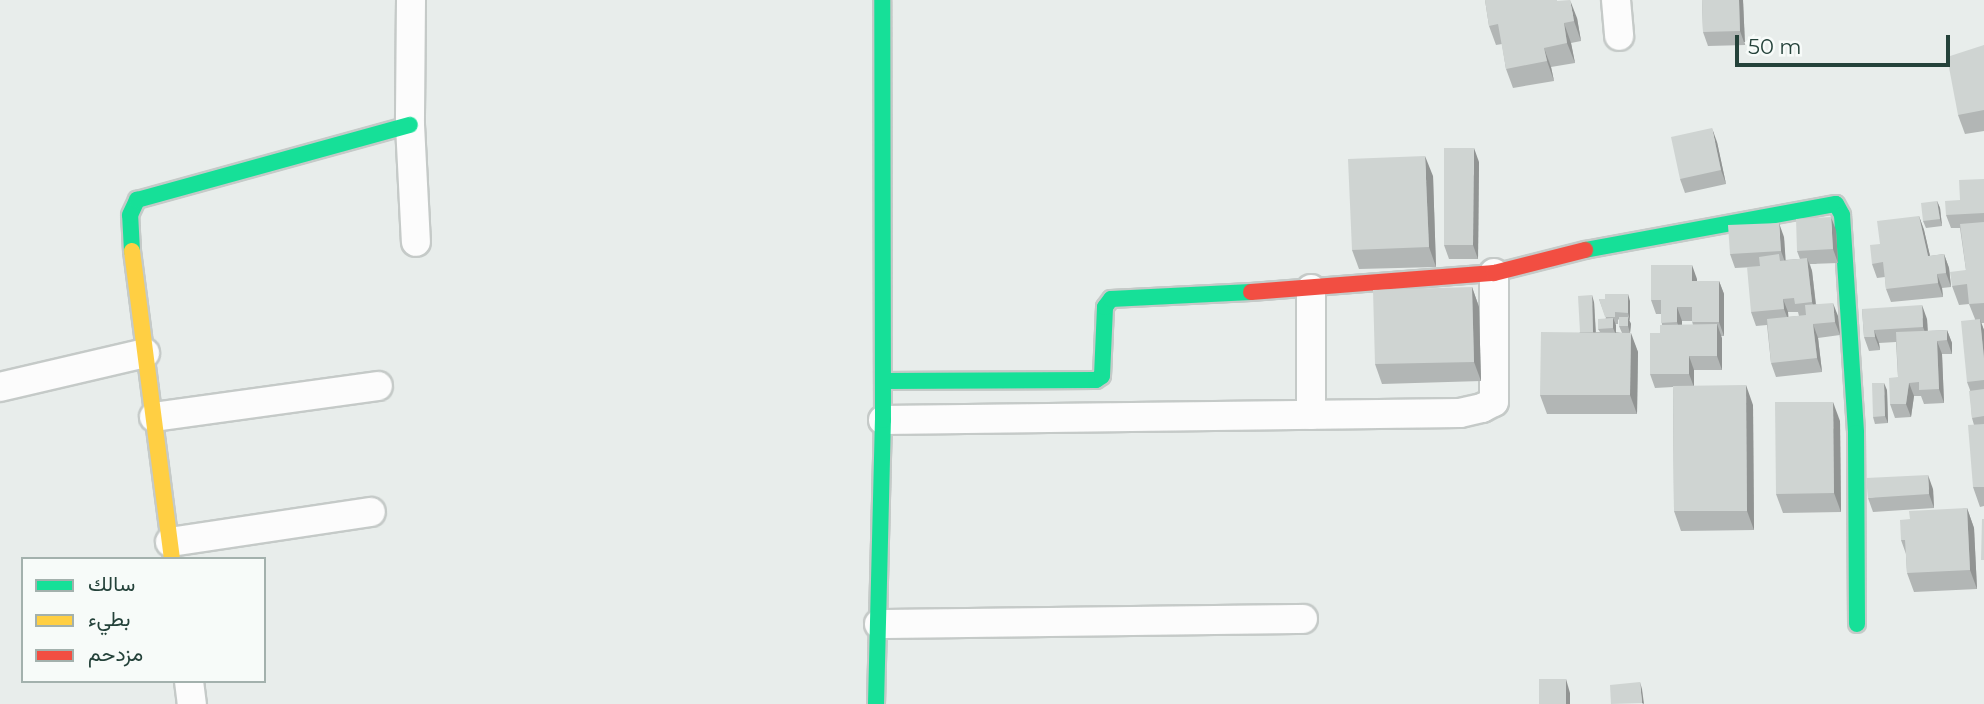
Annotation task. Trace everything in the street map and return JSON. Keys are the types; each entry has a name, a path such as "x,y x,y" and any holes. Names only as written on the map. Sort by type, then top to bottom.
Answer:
{"street":[{"path":"411,0 410,125 416,242"},
{"path":"876,704 883,420 883,0"},
{"path":"1615,0 1619,36"},
{"path":"371,512 171,551 130,237 130,215 137,200 410,125"},
{"path":"883,382 1096,380 1102,376 1105,307 1111,299 1311,289 1494,273 1544,257 1836,204 1842,215 1856,433 1857,624"},
{"path":"883,420 1460,413 1494,402 1494,273"},
{"path":"1311,289 1311,415"},
{"path":"0,387 145,353"},
{"path":"154,417 378,386"},
{"path":"879,624 1303,619"},
{"path":"189,683 192,704"}],"building":[{"path":"1485,0 1570,0 1574,21 1564,23 1567,43 1544,48 1547,61 1506,69 1498,24 1489,26"},
{"path":"1702,0 1739,0 1740,31 1703,32"},
{"path":"1984,45 1984,110 1958,115 1947,57"},
{"path":"1712,128 1721,170 1680,179 1671,137"},
{"path":"1444,148 1474,148 1473,245 1444,245"},
{"path":"1425,156 1429,247 1352,250 1348,159"},
{"path":"1984,179 1984,213 1946,215 1945,201 1960,200 1959,180"},
{"path":"1937,201 1940,219 1923,221 1921,203"},
{"path":"1919,216 1928,256 1944,254 1946,273 1937,274 1938,283 1886,289 1883,262 1872,264 1870,245 1880,244 1877,221"},
{"path":"1831,217 1833,249 1797,251 1796,219"},
{"path":"1984,222 1984,303 1969,304 1967,284 1952,286 1950,272 1966,270 1960,224"},
{"path":"1779,223 1781,251 1730,254 1728,225"},
{"path":"1779,254 1780,261 1807,258 1812,302 1795,304 1794,298 1783,299 1784,309 1751,312 1747,267 1760,266 1759,257"},
{"path":"1651,265 1692,265 1692,281 1719,281 1719,322 1692,322 1692,307 1677,307 1677,322 1661,323 1661,300 1651,300"},
{"path":"1472,287 1474,362 1375,364 1373,290"},
{"path":"1605,294 1628,294 1628,313 1615,312 1615,317 1605,317 1599,299 1605,299"},
{"path":"1592,295 1593,332 1580,332 1578,296"},
{"path":"1833,303 1835,322 1813,324 1817,358 1771,363 1767,319 1806,315 1805,305"},
{"path":"1922,305 1923,327 1874,330 1875,337 1864,337 1862,309"},
{"path":"1619,317 1628,317 1628,326 1619,326"},
{"path":"1613,318 1613,328 1598,329 1598,319"},
{"path":"1980,319 1984,380 1967,382 1961,321"},
{"path":"1717,324 1717,356 1689,356 1689,374 1650,374 1650,333 1660,333 1660,325"},
{"path":"1947,330 1947,340 1937,341 1939,389 1919,390 1919,382 1909,383 1906,404 1890,404 1889,378 1898,377 1896,332"},
{"path":"1541,332 1631,333 1630,395 1540,395"},
{"path":"1872,383 1884,383 1885,416 1873,417"},
{"path":"1746,385 1747,511 1674,511 1673,386"},
{"path":"1984,389 1984,416 1972,418 1969,391"},
{"path":"1775,402 1833,402 1834,493 1776,494"},
{"path":"1984,424 1984,487 1973,487 1968,425"},
{"path":"1928,475 1929,494 1868,498 1866,478"},
{"path":"1967,508 1970,570 1907,573 1905,540 1901,540 1900,520 1910,519 1909,511"},
{"path":"1984,519 1984,560 1981,560"},
{"path":"1539,679 1566,679 1566,704 1539,704"},
{"path":"1640,682 1642,703 1611,704 1610,685"}],"traffic: fast":[{"path":"876,704 883,420 882,0"},
{"path":"132,251 130,215 137,200 410,125"},
{"path":"1585,250 1836,204 1842,215 1856,433 1857,624"},
{"path":"883,381 1096,380 1102,376 1105,307 1111,299 1251,292"}],"traffic: slow":[{"path":"132,251 172,557"}],"traffic: jam":[{"path":"1251,292 1494,273 1585,250"}]}
